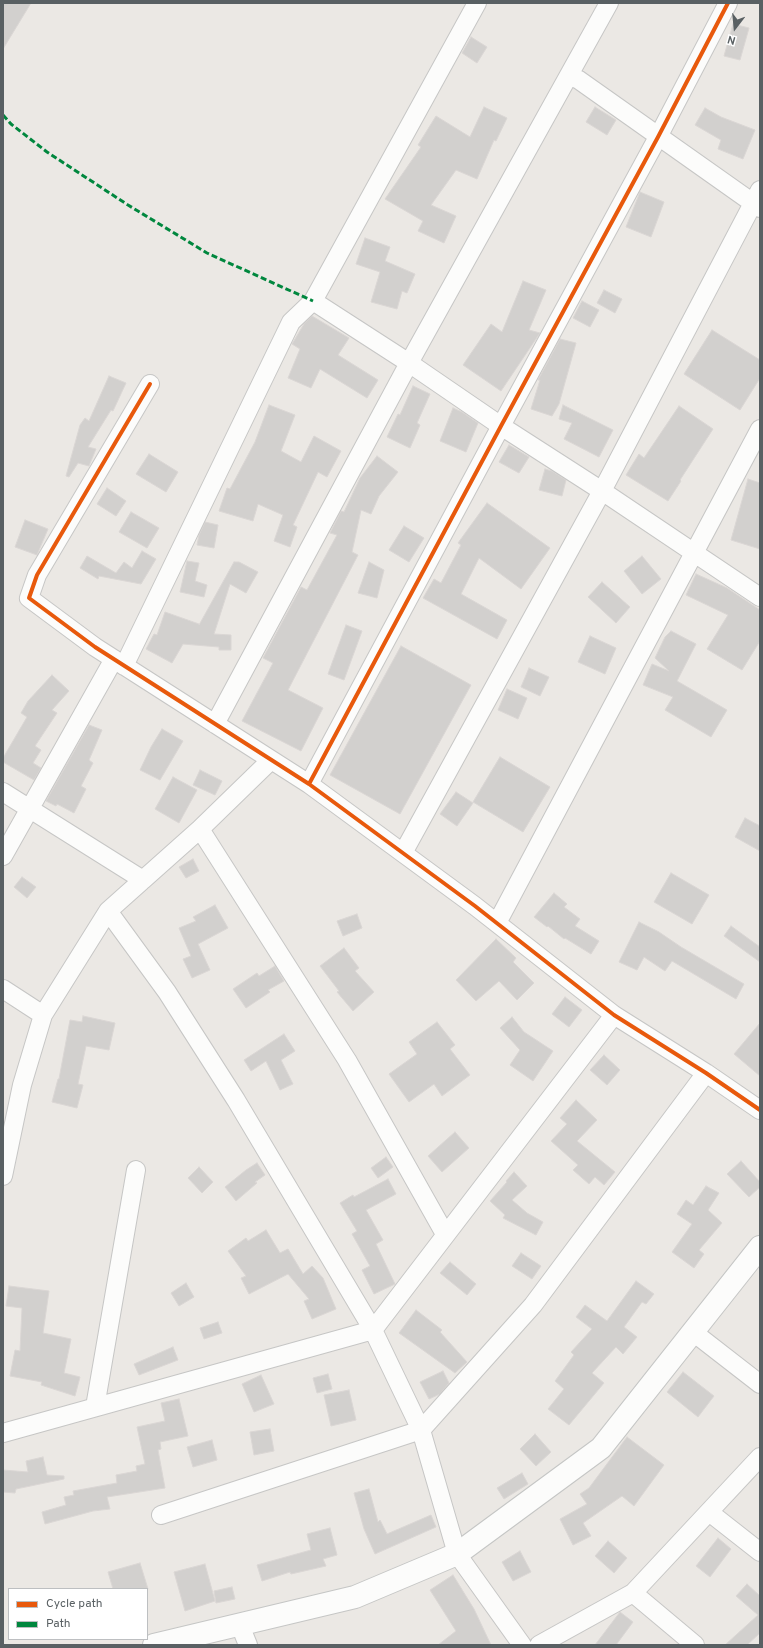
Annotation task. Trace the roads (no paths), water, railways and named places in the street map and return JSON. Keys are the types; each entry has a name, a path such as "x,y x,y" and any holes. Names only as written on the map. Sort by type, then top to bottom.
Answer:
{"main road":[{"path":"154,1645 355,1597 457,1554 601,1448 760,1247"}],"street":[{"path":"3,856 29,809 119,662 291,322 313,301 476,3"},
{"path":"215,724 409,363 609,3"},
{"path":"309,784 728,3"},
{"path":"403,853 602,491 758,200 658,136 579,80 568,78"},
{"path":"313,301 409,363 501,426 602,491 760,597"},
{"path":"150,384 37,575 29,598 95,647 309,784 497,923 614,1015 706,1072 760,1110"},
{"path":"497,923 760,429"},
{"path":"3,1176 8,1128 43,1015 108,911 200,828 271,760"},
{"path":"3,792 143,880"},
{"path":"200,828 347,1060 445,1234"},
{"path":"108,911 167,992 236,1100 373,1330 421,1430 457,1554 522,1645"},
{"path":"3,989 43,1015"},
{"path":"3,1433 373,1330 614,1015"},
{"path":"161,1514 421,1430 533,1305 706,1072"},
{"path":"95,1407 136,1170"},
{"path":"693,1332 760,1384"},
{"path":"539,1645 633,1593 760,1457"},
{"path":"709,1512 760,1552"},
{"path":"633,1593 695,1645"},
{"path":"240,1625 248,1645"}]}
